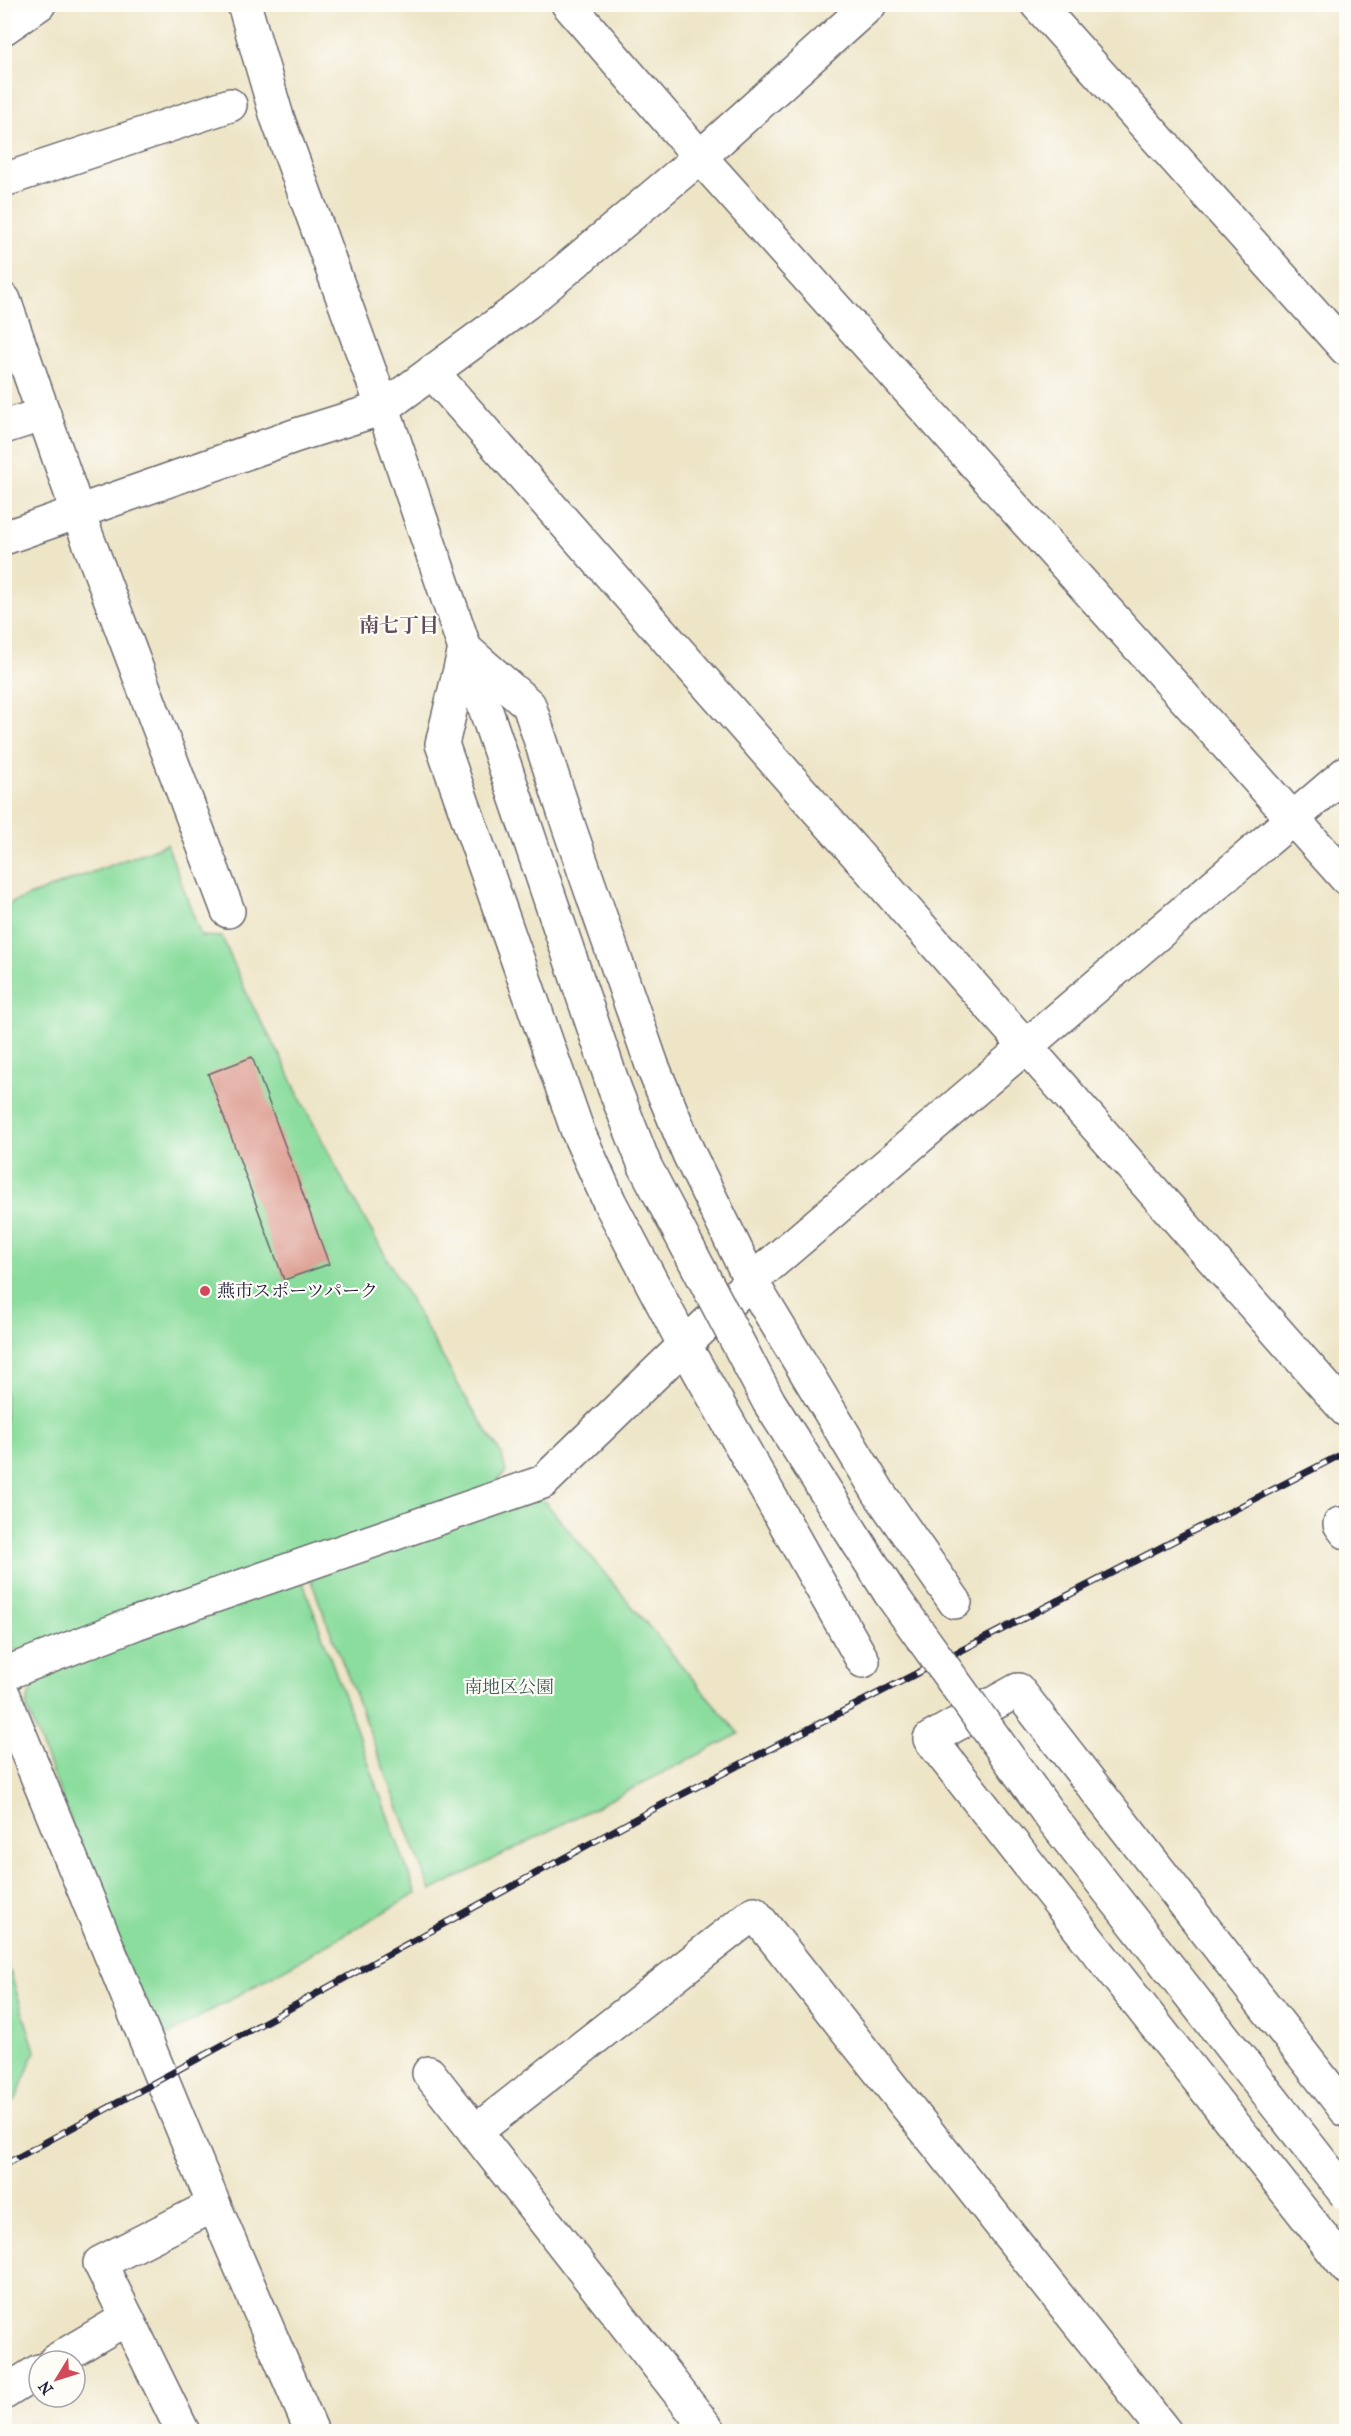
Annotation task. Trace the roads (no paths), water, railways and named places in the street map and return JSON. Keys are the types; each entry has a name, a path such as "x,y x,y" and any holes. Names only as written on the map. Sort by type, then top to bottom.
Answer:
{"main road":[{"path":"4,28 39,4"},
{"path":"244,4 277,117 382,408 614,1087 645,1166 769,1402 890,1593 1051,1817 1347,2194"},
{"path":"568,4 700,158 1347,878"},
{"path":"4,538 297,435 382,408 525,304 700,158 870,4"},
{"path":"1037,4 1347,350"},
{"path":"4,180 230,105"},
{"path":"4,300 78,513 228,911"},
{"path":"432,372 1347,1410"},
{"path":"4,427 44,414"},
{"path":"465,649 530,705 568,827 652,1065 689,1154 751,1281 879,1493 955,1602"},
{"path":"465,649 442,744 578,1132 609,1200 684,1344 863,1661"},
{"path":"4,1674 136,1623 543,1482 751,1281 1295,819 1347,772"},
{"path":"1347,2110 1018,1690 930,1739 1347,2266"},
{"path":"4,1696 214,2205 312,2432"},
{"path":"475,2132 754,1912 1165,2432"},
{"path":"429,2073 710,2432"},
{"path":"183,2432 100,2263 214,2205"},
{"path":"75,2349 127,2318"},
{"path":"4,2393 27,2379"}],"railway":[{"path":"4,2165 646,1813 1346,1452"}],"place":[{"name":"燕市スポーツパーク","path":"205,1291"}],"district":[{"name":"南七丁目","path":"399,625"}],"park label":[{"name":"南地区公園","path":"509,1687"}]}
